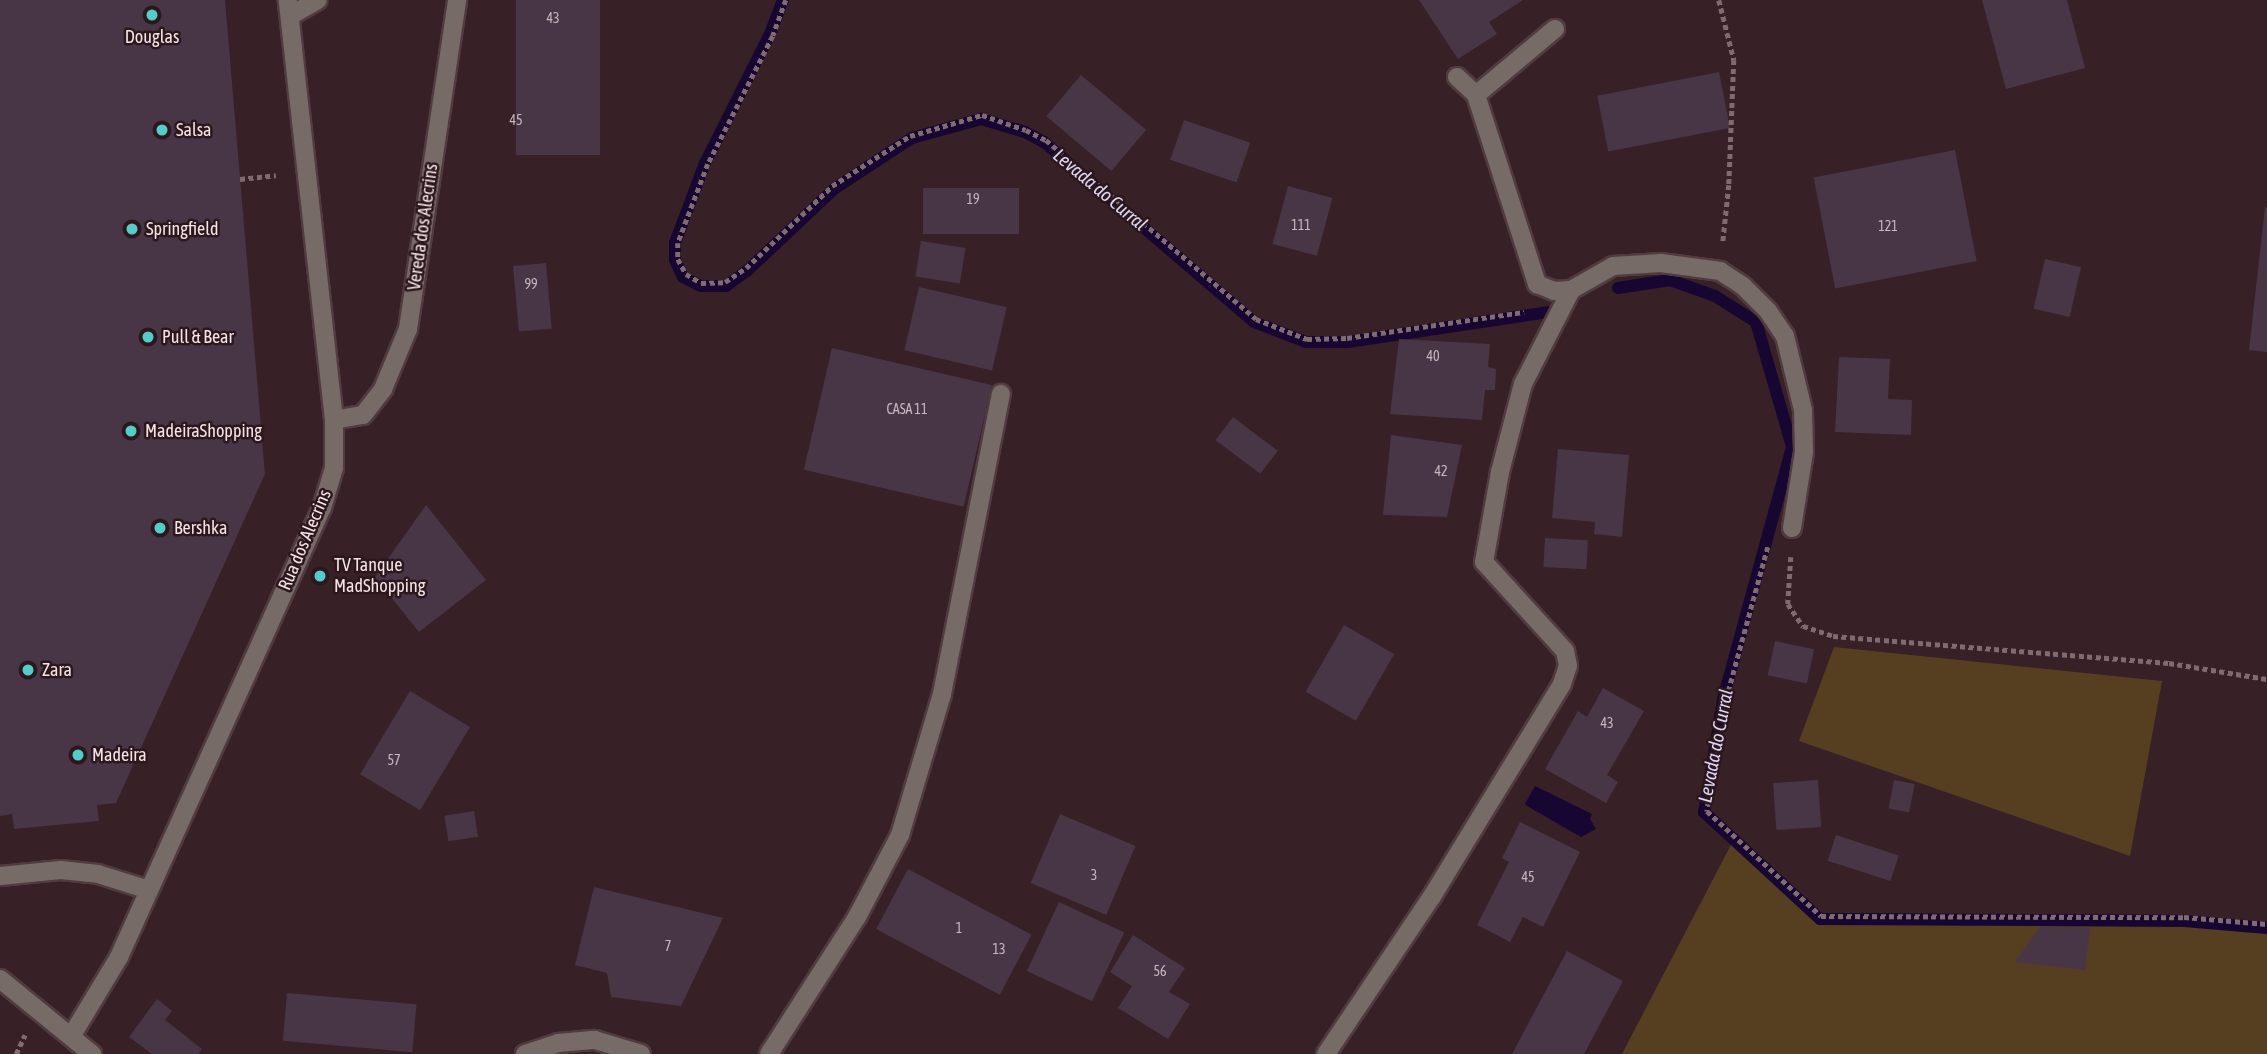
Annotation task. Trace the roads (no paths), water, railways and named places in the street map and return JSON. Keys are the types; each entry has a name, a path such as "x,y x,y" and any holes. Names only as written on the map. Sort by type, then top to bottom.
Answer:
{"street":[{"path":"289,8 318,0"},
{"name":"Vereda dos Alecrins","path":"334,420 363,415 383,389 408,329 457,0"},
{"name":"Rua dos Alecrins","path":"72,1035 106,984 322,508 334,468 334,420 289,8"},
{"path":"1476,95 1555,29"},
{"path":"1457,77 1476,95 1537,284 1562,291"},
{"path":"1326,1054 1438,886 1562,684 1568,666 1564,651 1484,562 1500,472 1523,384 1562,291 1613,266 1661,262 1720,271 1743,286 1768,311 1785,335 1795,367 1803,410 1804,452 1792,528"},
{"path":"769,1054 857,917 900,835 942,694 1001,394"},
{"path":"0,876 61,870 98,874 149,890"},
{"path":"0,979 92,1054"},
{"path":"525,1054 558,1043 595,1040 641,1054"}],"waterway":[{"name":"Levada do Curral","path":"783,0 770,34 705,163 675,243 675,260 683,277 701,286 726,286 748,270 834,189 912,138 981,119 1025,132 1044,142 1254,322 1306,342 1348,342 1548,312"},
{"name":"Levada do Curral","path":"1618,288 1670,280 1715,296 1756,322 1792,447 1723,700 1704,812 1820,919 2184,921 2267,928"}],"place":[{"name":"Douglas","path":"152,15"},
{"name":"Salsa","path":"162,130"},
{"name":"Springfield","path":"132,229"},
{"name":"Pull & Bear","path":"148,337"},
{"name":"MadeiraShopping","path":"131,431"},
{"name":"Bershka","path":"160,528"},
{"name":"TV Tanque MadShopping","path":"320,576"},
{"name":"Zara","path":"28,670"},
{"name":"Madeira","path":"78,755"}]}
